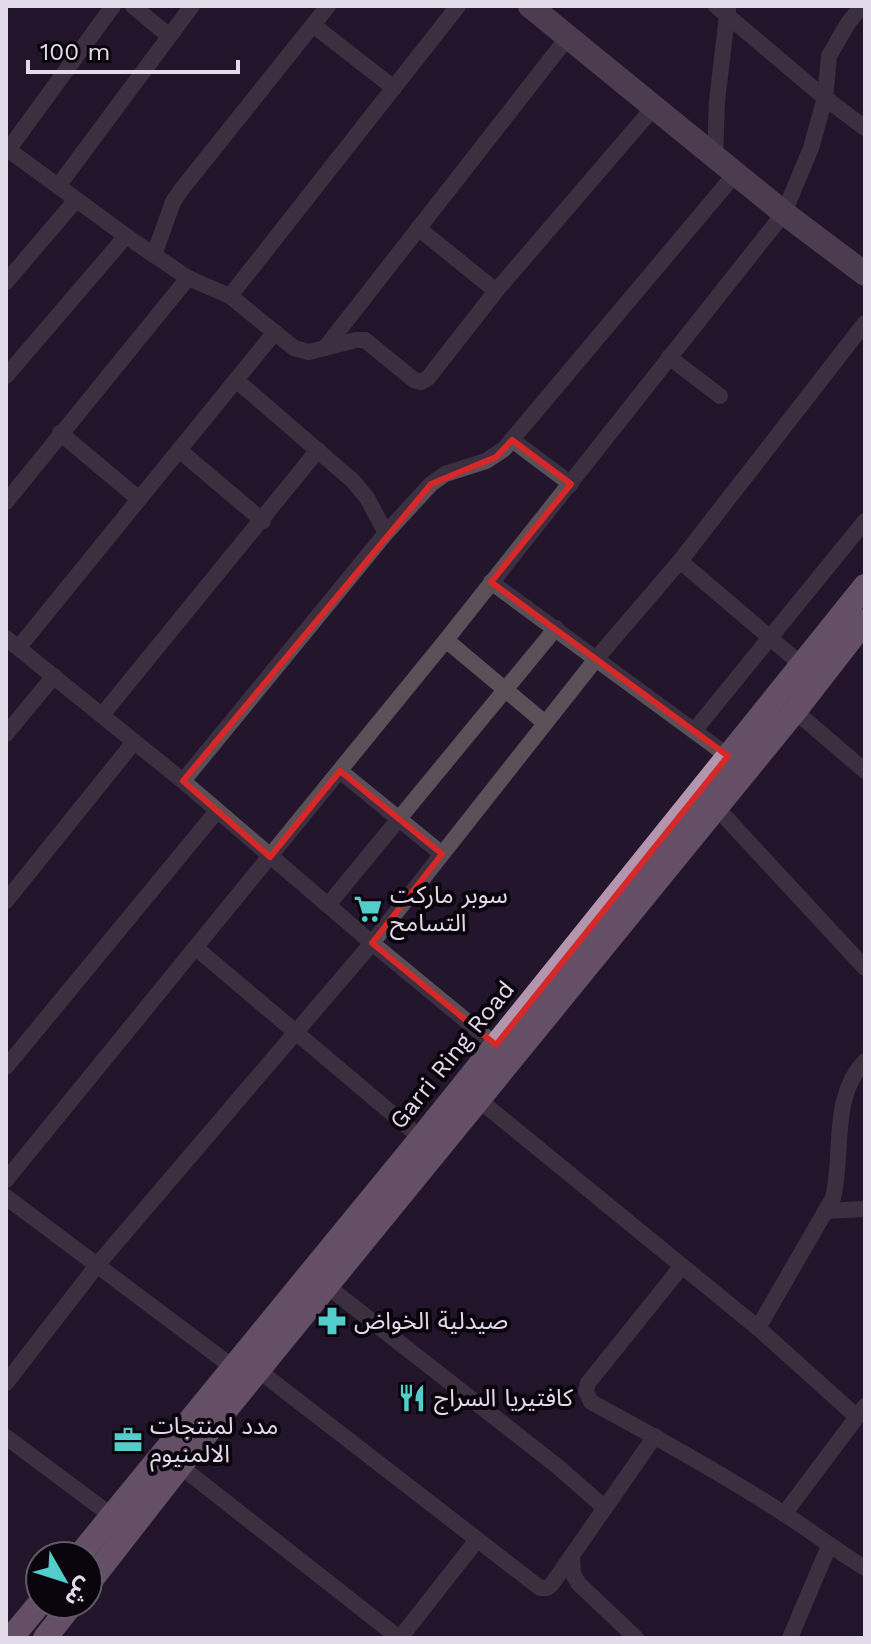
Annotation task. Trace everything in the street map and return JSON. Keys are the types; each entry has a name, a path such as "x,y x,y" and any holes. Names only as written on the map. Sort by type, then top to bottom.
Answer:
{"highway":[{"name":"Garri Ring Road","path":"92,1540 246,1369 327,1286 479,1100 504,1052 728,756 865,586"},
{"name":"Garri Ring Road","path":"104,1563 180,1466 246,1369 421,1138 504,1052 716,807 865,621"},
{"path":"45,1638 59,1620"}],"main road":[{"path":"530,6 784,213 865,274"}],"street":[{"path":"113,6 7,149 188,278 230,296 302,351 365,340 414,380 425,381 496,291 654,107"},
{"path":"133,6 169,36"},
{"path":"58,186 192,6"},
{"path":"154,255 173,202 181,190 328,6"},
{"path":"230,296 458,6"},
{"path":"9,1169 196,948 340,771 784,213 811,148 825,98 829,56 862,6"},
{"path":"724,9 825,98 865,128"},
{"path":"715,157 724,9"},
{"path":"313,25 394,88"},
{"path":"325,348 568,37"},
{"path":"183,781 386,533 438,478 496,457 736,173"},
{"path":"6,282 76,200"},
{"path":"418,228 496,291"},
{"path":"6,376 126,236"},
{"path":"6,502 188,278"},
{"path":"6,1383 98,1264 372,943 596,659 680,561 865,323"},
{"path":"275,332 139,499 12,642 183,781 504,1052"},
{"path":"669,357 720,396"},
{"path":"236,380 362,490 386,533"},
{"path":"60,433 139,499"},
{"path":"512,440 571,484"},
{"path":"179,450 263,521"},
{"path":"102,715 318,450"},
{"path":"694,731 865,521"},
{"path":"680,561 802,665"},
{"path":"491,582 728,756"},
{"path":"328,905 556,628"},
{"path":"446,640 545,723"},
{"path":"6,734 54,676"},
{"path":"795,711 865,771"},
{"path":"6,901 134,742"},
{"path":"340,771 442,854"},
{"path":"716,807 865,968"},
{"path":"6,1067 217,811"},
{"path":"196,948 421,1138"},
{"path":"758,1328 833,1198 837,1182 842,1103 854,1073 865,1061"},
{"path":"479,1100 861,1411 784,1514"},
{"path":"6,1197 246,1369 540,1588 552,1584 655,1436"},
{"path":"825,1211 865,1209"},
{"path":"682,1266 588,1383 586,1391 591,1402 655,1436 784,1514 865,1568"},
{"path":"327,1286 557,1466 605,1508"},
{"path":"6,1437 112,1516"},
{"path":"180,1466 400,1638 477,1540"},
{"path":"790,1638 829,1546"},
{"path":"572,1556 573,1574 579,1584 636,1638"}],"highlighted area":[{"path":"512,440 571,484 491,582 728,756 496,1045 372,943 442,854 340,771 270,857 183,781 431,484 496,457"}],"place":[{"name":"سوبر ماركت التسامح","path":"368,909"},
{"name":"صيدلية الخواض","path":"332,1321"},
{"name":"كافتيريا السراج","path":"412,1398"},
{"name":"مدد لمنتجات الالمنيوم","path":"128,1440"}]}
